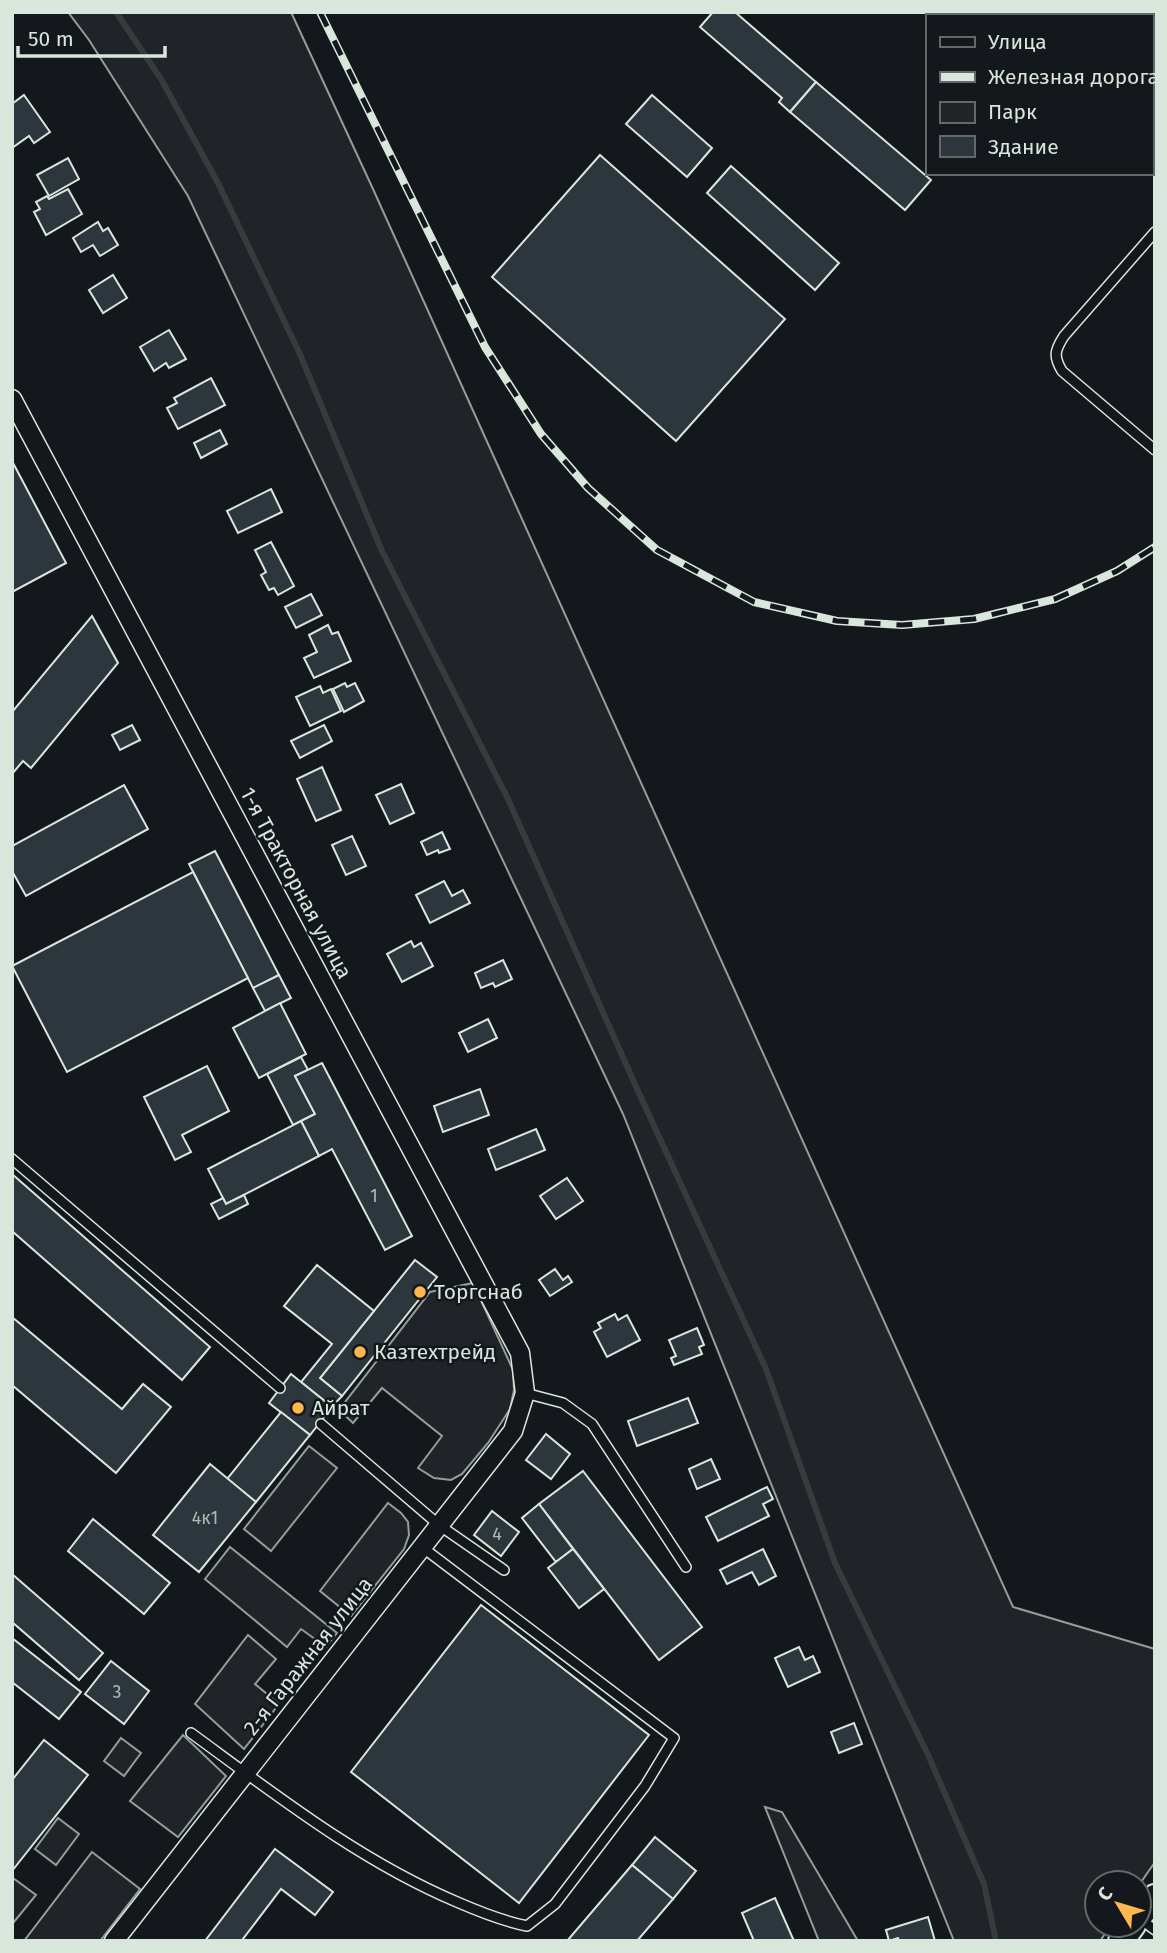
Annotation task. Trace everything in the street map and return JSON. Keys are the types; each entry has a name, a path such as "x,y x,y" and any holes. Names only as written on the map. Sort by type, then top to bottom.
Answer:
{"street":[{"name":"1-я Тракторная улица","path":"12,399 520,1353 524,1393"},
{"name":"2-я Гаражная улица","path":"114,1941 513,1431 524,1393"}],"lane":[{"path":"1155,232 1056,348 1056,361 1062,371 1155,450"},
{"path":"12,1159 280,1388"},
{"path":"524,1393 563,1403 592,1424 685,1567"},
{"path":"321,1424 439,1525 504,1570"},
{"path":"191,1733 305,1816 384,1867 428,1890 503,1921 527,1926 555,1904 645,1786 674,1738 422,1547"}],"green space":[{"path":"68,12 291,12 1013,1607 1155,1649 1155,1862 1150,1869 1083,1869 1083,1939 1101,1939 1100,1941 954,1941 623,1114 188,196 89,40"},
{"path":"473,1283 513,1370 514,1390 510,1409 488,1443 462,1474 451,1480 434,1478 418,1468 442,1436 382,1388 353,1423 339,1410 430,1292"},
{"path":"309,1446 337,1468 271,1551 244,1529"},
{"path":"388,1503 408,1522 409,1535 404,1549 351,1616 320,1591"},
{"path":"230,1547 337,1633 326,1647 301,1629 287,1647 205,1579"},
{"path":"248,1635 276,1659 255,1684 279,1704 244,1749 195,1704"},
{"path":"183,1735 226,1776 178,1837 130,1801"},
{"path":"121,1738 141,1753 124,1776 104,1761"},
{"path":"765,1807 782,1812 858,1941 819,1941"},
{"path":"58,1818 79,1834 56,1865 35,1849"},
{"path":"92,1852 140,1889 100,1941 24,1941"},
{"path":"13,1878 36,1895 14,1922 12,1921"}],"building":[{"path":"713,12 735,12 816,82 790,112 779,102 782,98 700,27"},
{"path":"989,12 1039,12 1038,14"},
{"path":"816,82 931,180 905,210 790,112"},
{"path":"24,95 50,132 34,143 29,136 12,148 12,104"},
{"path":"652,95 712,148 687,177 626,124"},
{"path":"600,155 785,319 676,441 492,277"},
{"path":"68,158 79,179 49,196 37,175"},
{"path":"731,166 839,263 815,290 707,193"},
{"path":"68,189 82,214 46,235 34,212 40,209 36,202 47,196 49,199"},
{"path":"98,222 103,231 108,228 118,245 100,256 93,245 81,252 73,238"},
{"path":"113,275 127,298 103,313 89,290"},
{"path":"169,330 186,359 169,368 166,363 154,371 140,347"},
{"path":"211,378 225,405 178,429 167,408 177,403 174,398"},
{"path":"220,430 227,444 201,458 194,443"},
{"path":"12,461 66,563 12,592"},
{"path":"271,489 282,512 238,533 227,511"},
{"path":"271,542 294,586 278,595 274,588 269,590 261,575 266,572 255,550"},
{"path":"311,594 322,615 296,628 285,607"},
{"path":"92,616 118,663 31,768 23,761 12,774 12,712"},
{"path":"328,625 332,634 338,632 351,661 314,678 304,658 317,652 309,635"},
{"path":"345,683 347,687 355,683 364,701 344,712 333,689"},
{"path":"320,686 323,693 331,689 341,711 310,726 296,697"},
{"path":"132,725 140,740 120,750 112,735"},
{"path":"324,725 332,741 300,758 291,741"},
{"path":"322,767 341,810 316,821 297,779"},
{"path":"401,784 414,813 390,824 376,795"},
{"path":"124,785 148,829 26,896 12,871 12,846"},
{"path":"442,832 450,849 427,855 421,842"},
{"path":"352,836 366,866 346,875 332,845"},
{"path":"215,851 279,975 253,988 189,864"},
{"path":"193,872 248,978 67,1072 12,966"},
{"path":"444,881 452,896 463,890 470,903 430,923 416,895"},
{"path":"411,941 414,947 421,943 433,966 402,982 387,954"},
{"path":"503,960 512,979 495,987 493,983 481,988 475,973"},
{"path":"279,975 291,998 265,1011 253,988"},
{"path":"280,1003 306,1054 259,1078 233,1028"},
{"path":"488,1019 497,1038 468,1052 459,1033"},
{"path":"301,1057 308,1070 295,1076 315,1114 293,1125 267,1074"},
{"path":"322,1063 412,1236 385,1250 332,1149 319,1156 301,1121 315,1114 295,1076"},
{"path":"207,1066 229,1111 182,1135 191,1152 175,1160 144,1097"},
{"path":"480,1089 489,1115 443,1132 434,1106"},
{"path":"301,1121 319,1156 226,1204 208,1169"},
{"path":"536,1129 545,1150 496,1170 488,1149"},
{"path":"12,1174 210,1347 182,1380 12,1231"},
{"path":"567,1178 583,1201 556,1219 540,1196"},
{"path":"244,1195 248,1204 219,1219 211,1204 223,1198 226,1204"},
{"path":"415,1260 437,1277 342,1396 320,1378"},
{"path":"317,1265 374,1311 320,1378 342,1396 332,1407 301,1382 332,1344 284,1306"},
{"path":"555,1269 563,1280 568,1276 572,1282 550,1296 539,1280"},
{"path":"615,1314 618,1320 627,1315 640,1340 607,1357 594,1332 601,1328 598,1323"},
{"path":"12,1317 122,1409 143,1384 171,1407 116,1473 12,1385"},
{"path":"697,1328 704,1345 699,1347 702,1354 674,1365 671,1358 676,1356 669,1340"},
{"path":"291,1374 332,1407 310,1435 269,1403"},
{"path":"688,1398 698,1423 637,1446 628,1421"},
{"path":"281,1412 310,1435 256,1502 227,1479"},
{"path":"546,1434 570,1454 551,1479 526,1460"},
{"path":"711,1459 720,1479 697,1489 689,1469"},
{"path":"210,1464 256,1502 199,1572 153,1535"},
{"path":"583,1471 702,1627 659,1660 539,1504"},
{"path":"767,1487 773,1499 763,1504 769,1516 718,1541 706,1517"},
{"path":"539,1504 573,1549 556,1562 522,1518"},
{"path":"492,1511 519,1532 501,1556 474,1535"},
{"path":"93,1519 170,1583 144,1614 68,1551"},
{"path":"573,1549 604,1589 579,1608 548,1568"},
{"path":"763,1549 776,1576 759,1585 752,1572 727,1584 720,1570"},
{"path":"12,1574 103,1653 79,1680 12,1622"},
{"path":"481,1605 649,1735 519,1903 351,1772"},
{"path":"12,1638 81,1692 59,1719 12,1682"},
{"path":"799,1647 805,1660 813,1656 820,1672 788,1687 775,1658"},
{"path":"111,1661 149,1691 124,1724 85,1694"},
{"path":"854,1723 862,1744 839,1753 831,1732"},
{"path":"44,1740 88,1775 12,1871 12,1780"},
{"path":"655,1837 696,1871 673,1899 632,1865"},
{"path":"275,1849 333,1892 315,1915 281,1889 243,1939 245,1941 205,1941"},
{"path":"632,1865 673,1899 637,1941 567,1941"},
{"path":"775,1898 794,1941 754,1941 742,1913"},
{"path":"928,1917 935,1941 899,1941 898,1938 889,1941 886,1930"}],"waterway":[{"path":"116,12 161,79 218,183 299,352 382,551 508,799 766,1369 835,1563 929,1757 984,1884 996,1941"}],"railway":[{"path":"320,12 485,347 541,434 588,488 657,550 754,602 837,621 902,625 974,619 1055,599 1117,571 1155,547"}],"place":[{"name":"Торгснаб","path":"420,1292"},
{"name":"Казтехтрейд","path":"360,1352"},
{"name":"Айрат","path":"298,1408"}]}
